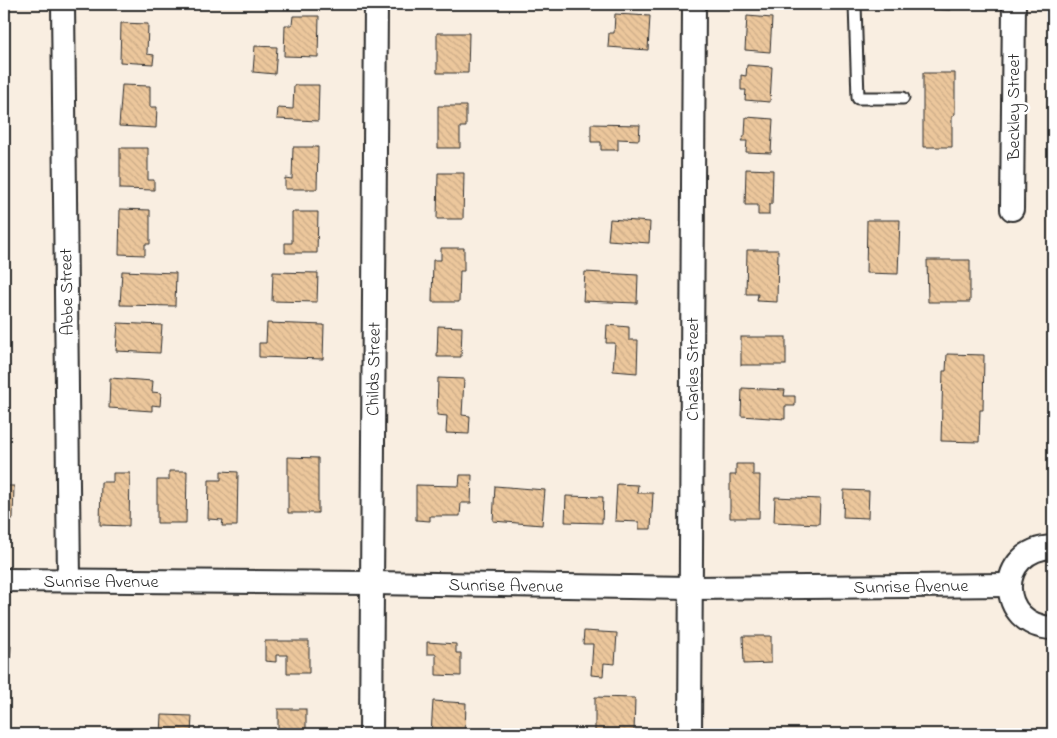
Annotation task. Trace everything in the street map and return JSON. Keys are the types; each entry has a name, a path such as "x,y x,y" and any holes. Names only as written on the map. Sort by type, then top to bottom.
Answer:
{"street":[{"name":"Abbe Street","path":"64,4 69,580"},
{"name":"Childs Street","path":"371,734 376,4"},
{"name":"Charles Street","path":"690,734 694,4"},
{"name":"Beckley Street","path":"1012,209 1014,4"},
{"path":"1053,547 1040,547 1025,555 1014,568 1009,585 1012,602 1021,616 1035,626 1053,628"},
{"name":"Sunrise Avenue","path":"4,580 691,588 1009,585"}],"lane":[{"path":"855,4 858,98 903,98"}],"building":[{"path":"880,4 952,4 951,10 880,7"},
{"path":"615,14 650,16 648,50 608,47 609,33 614,33"},
{"path":"293,16 319,16 318,57 284,56 285,25 292,25"},
{"path":"747,16 772,18 770,52 745,50"},
{"path":"121,23 148,24 147,54 154,55 153,64 120,62"},
{"path":"437,33 469,33 468,73 437,73"},
{"path":"255,46 277,47 275,74 253,72"},
{"path":"747,65 772,67 770,102 745,100 746,90 741,90 741,75 746,76"},
{"path":"923,73 955,73 955,114 952,116 952,147 923,147"},
{"path":"122,85 150,86 150,107 157,107 156,128 119,126"},
{"path":"294,85 319,85 318,121 277,119 278,108 293,109"},
{"path":"438,106 466,106 466,127 460,127 460,148 438,148"},
{"path":"746,117 773,119 771,153 746,152 747,141 741,141 745,135"},
{"path":"591,124 640,125 639,140 618,139 618,150 601,150 601,142 591,142"},
{"path":"293,147 318,147 317,189 285,189 285,178 292,179"},
{"path":"120,148 148,148 148,180 154,180 154,190 120,189"},
{"path":"4,166 6,166 5,203 4,203"},
{"path":"746,169 773,170 772,204 769,205 769,215 758,215 758,205 745,205"},
{"path":"438,173 464,173 463,219 437,219"},
{"path":"120,209 150,210 150,244 145,244 145,255 119,254"},
{"path":"292,212 318,212 317,253 285,253 285,243 292,243"},
{"path":"610,219 650,222 649,243 608,240"},
{"path":"867,220 900,220 898,274 866,273"},
{"path":"441,248 464,248 464,271 460,271 459,302 432,302 433,260 441,260"},
{"path":"747,250 778,250 777,302 757,301 758,294 746,294"},
{"path":"927,260 970,260 970,302 928,302"},
{"path":"122,271 176,273 175,306 120,305"},
{"path":"273,272 318,273 317,302 272,301"},
{"path":"585,272 638,275 637,303 583,301"},
{"path":"118,323 162,325 160,353 116,351"},
{"path":"267,323 324,325 323,359 259,357 259,343 266,343"},
{"path":"607,325 629,327 629,340 638,340 637,373 613,371 615,343 606,343"},
{"path":"438,326 462,327 461,357 437,357"},
{"path":"741,337 786,337 786,365 741,365"},
{"path":"947,354 984,355 983,410 980,410 979,442 941,441 943,371 946,371"},
{"path":"110,378 153,381 152,392 161,393 160,406 152,405 152,411 109,408"},
{"path":"438,378 464,379 462,415 470,416 469,434 446,433 447,416 437,415"},
{"path":"4,386 8,386 7,413 4,413"},
{"path":"742,388 785,390 784,396 795,396 795,406 785,406 785,419 741,416"},
{"path":"288,457 318,458 318,513 288,513"},
{"path":"736,464 753,464 753,475 760,475 759,518 730,518 730,475 736,475"},
{"path":"169,471 187,471 186,523 157,523 157,480 169,480"},
{"path":"221,471 238,472 237,526 222,526 223,520 208,519 209,480 221,480"},
{"path":"113,473 130,473 129,526 100,525 101,482 113,482"},
{"path":"460,475 472,475 471,503 461,503 460,516 430,516 430,521 416,520 416,485 459,486"},
{"path":"617,484 638,485 637,493 653,493 651,529 639,529 639,522 615,521"},
{"path":"4,486 14,486 13,519 4,518"},
{"path":"495,486 545,490 542,525 493,521"},
{"path":"844,490 869,491 868,518 843,517"},
{"path":"566,496 603,497 602,523 565,522"},
{"path":"775,497 820,499 819,524 774,522"},
{"path":"584,631 617,633 615,664 604,663 603,676 591,675 593,644 583,644"},
{"path":"743,636 771,636 771,663 744,664"},
{"path":"265,641 309,641 309,673 287,673 287,655 276,655 276,662 265,661"},
{"path":"427,642 456,644 456,653 461,653 461,676 436,675 436,654 427,654"},
{"path":"4,645 11,646 10,663 4,662"},
{"path":"595,697 635,698 634,734 595,734"},
{"path":"433,701 466,703 465,734 431,734"},
{"path":"278,709 306,709 306,734 278,734"},
{"path":"162,715 192,716 191,734 161,734"}]}
